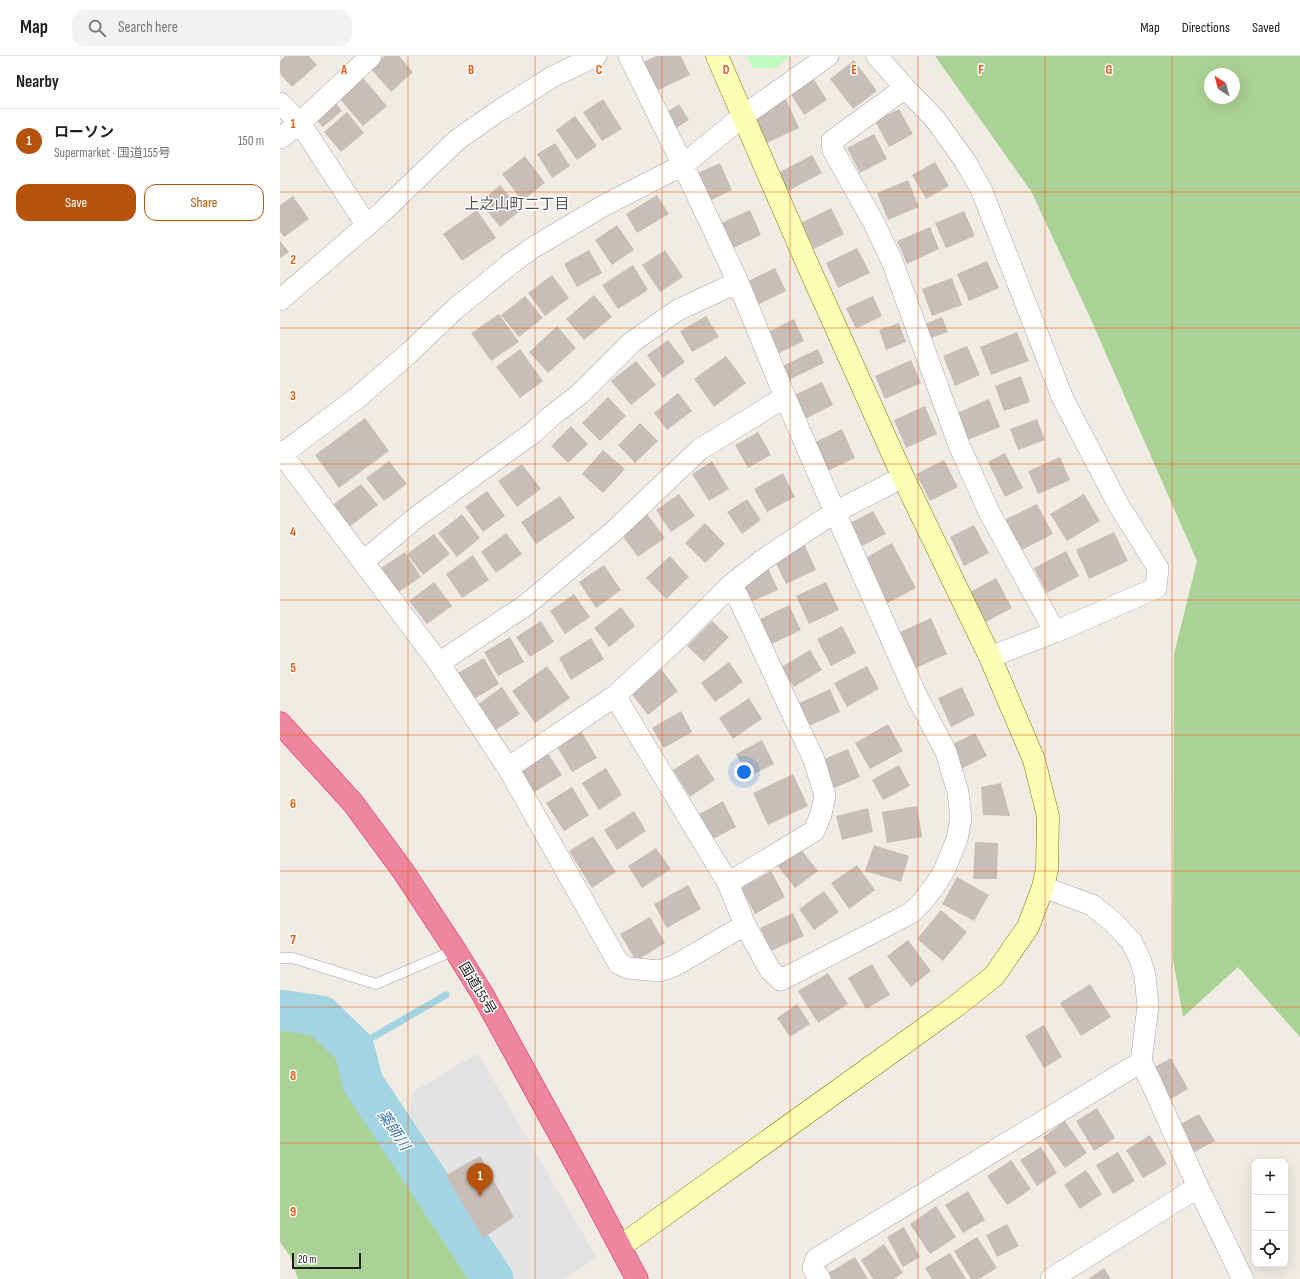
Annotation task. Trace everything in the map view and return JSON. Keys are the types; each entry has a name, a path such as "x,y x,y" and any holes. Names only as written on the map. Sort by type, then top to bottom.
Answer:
{"highway":[{"name":"国道155号","path":"280,723 353,803 403,871 455,950 483,995 621,1246 637,1279"}],"street":[{"path":"280,138 300,123 371,56"},
{"path":"280,300 367,226 458,140 497,112 552,77 596,56"},
{"path":"615,696 728,883 745,925 770,970 781,980 911,913 933,888 944,871 957,839 961,819 958,792 946,752 917,697 835,512 785,398 738,282 683,164 629,56"},
{"path":"621,1246 956,1006 994,976 1028,927 1043,887 1047,869 1048,816 1034,760 990,657 903,477 806,261 717,56"},
{"path":"745,925 674,966 659,971 628,968 619,964 508,768 439,663 281,452 357,398 409,354 455,309 524,254 603,206 683,164 743,116 828,56"},
{"path":"877,56 935,119 966,161 981,189 1063,399 1118,504 1158,568 1156,588 1055,632 990,657"},
{"path":"905,88 832,141 833,150 874,223 892,262 959,445 989,512 1055,632"},
{"path":"280,103 300,123 367,226"},
{"path":"364,561 418,516 534,432 550,417 580,394 632,342 678,310 738,282"},
{"path":"439,663 526,605 614,531 699,450 785,398"},
{"path":"508,768 615,696 678,638 732,584 764,559 835,512 903,477"},
{"path":"728,883 814,830 821,814 825,796 814,760 732,584"},
{"path":"1043,887 1092,905 1131,941 1140,959 1145,976 1148,1006 1141,1062 1198,1187 1243,1279"},
{"path":"820,1279 813,1268 816,1259 1141,1062"},
{"path":"1051,1279 1198,1187"}],"lane":[{"path":"280,958 293,958 376,984 455,950"}],"green space":[{"path":"747,56 791,56 775,68 753,68"},
{"path":"935,56 1300,56 1300,1037 1238,967 1183,1017 1173,959 1174,654 1197,561 1088,313 1031,191"},
{"path":"280,1021 305,1022 372,1046 389,1099 387,1142 478,1279 298,1279 290,1256 280,1242"}],"shaded area":[{"path":"478,1053 597,1258 563,1279 511,1279 483,1238 480,1156 446,1175 409,1115 413,1092"}],"building":[{"path":"285,56 309,56 317,65 292,87 280,74 280,61"},
{"path":"384,56 399,56 413,72 391,92 370,68"},
{"path":"656,56 681,56 690,75 656,91 642,63"},
{"path":"854,60 877,91 853,109 830,79"},
{"path":"363,78 387,106 363,126 339,98"},
{"path":"813,78 827,100 804,115 790,93"},
{"path":"332,98 342,111 323,127 312,115"},
{"path":"603,99 622,129 602,141 583,112"},
{"path":"786,99 799,128 767,143 754,114"},
{"path":"679,104 689,120 672,131 662,115"},
{"path":"899,109 913,134 889,147 875,121"},
{"path":"347,112 364,133 341,152 324,132"},
{"path":"575,116 597,146 577,160 556,130"},
{"path":"874,134 887,159 860,173 847,148"},
{"path":"555,143 570,166 552,178 537,154"},
{"path":"812,155 822,173 788,191 778,173"},
{"path":"525,156 545,183 522,201 502,174"},
{"path":"935,162 949,186 926,199 912,175"},
{"path":"720,163 732,190 705,203 693,175"},
{"path":"908,180 919,207 888,220 877,193"},
{"path":"500,185 521,210 500,227 480,202"},
{"path":"657,195 669,214 637,233 626,214"},
{"path":"293,196 309,219 284,237 280,232 280,205"},
{"path":"831,208 844,234 814,249 801,223"},
{"path":"477,210 496,238 462,261 443,234"},
{"path":"750,210 761,235 731,249 719,224"},
{"path":"964,211 975,236 946,248 935,223"},
{"path":"617,225 634,250 612,265 595,240"},
{"path":"930,227 939,249 907,264 897,241"},
{"path":"280,241 289,252 280,258"},
{"path":"857,248 870,273 838,288 826,263"},
{"path":"589,250 602,273 577,287 564,264"},
{"path":"665,250 683,277 660,292 642,265"},
{"path":"987,261 999,288 969,301 957,274"},
{"path":"633,265 648,290 618,309 602,285"},
{"path":"775,268 786,291 753,307 742,284"},
{"path":"552,275 569,298 545,316 528,293"},
{"path":"952,278 962,305 932,316 922,289"},
{"path":"594,295 612,317 584,340 566,319"},
{"path":"525,296 543,318 519,337 501,315"},
{"path":"873,296 882,316 856,329 846,308"},
{"path":"499,314 519,342 491,361 471,333"},
{"path":"706,316 719,337 692,352 680,331"},
{"path":"942,317 948,332 931,338 925,324"},
{"path":"794,319 804,341 775,355 764,334"},
{"path":"899,323 906,342 886,350 879,330"},
{"path":"557,326 576,348 548,373 529,352"},
{"path":"1017,332 1029,361 991,375 980,347"},
{"path":"668,340 685,362 663,378 647,355"},
{"path":"967,346 980,375 955,386 943,356"},
{"path":"520,349 543,381 520,398 496,367"},
{"path":"818,349 824,363 785,382 778,368"},
{"path":"726,356 746,383 714,407 694,379"},
{"path":"911,360 921,383 885,399 875,376"},
{"path":"636,361 656,385 631,405 611,381"},
{"path":"1021,376 1030,402 1004,411 995,386"},
{"path":"822,382 833,405 799,422 788,398"},
{"path":"678,393 692,411 667,430 654,413"},
{"path":"608,397 626,416 600,441 582,423"},
{"path":"989,399 1000,427 968,440 957,413"},
{"path":"925,406 937,434 906,448 894,420"},
{"path":"365,418 389,451 339,488 315,455"},
{"path":"1037,419 1045,440 1018,450 1010,429"},
{"path":"640,423 658,441 635,463 618,445"},
{"path":"571,426 588,444 568,463 551,446"},
{"path":"842,429 855,458 821,474 807,446"},
{"path":"758,432 771,455 748,468 735,445"},
{"path":"603,450 625,469 603,493 582,474"},
{"path":"1005,453 1023,488 1005,497 988,462"},
{"path":"1060,457 1070,480 1038,494 1028,471"},
{"path":"944,460 958,487 930,501 916,474"},
{"path":"389,461 407,484 384,501 366,478"},
{"path":"712,461 729,489 709,501 692,474"},
{"path":"522,464 541,489 517,507 498,481"},
{"path":"783,473 795,497 767,512 754,489"},
{"path":"361,484 378,505 344,531 327,509"},
{"path":"487,491 505,516 483,532 465,507"},
{"path":"679,494 695,516 671,532 656,510"},
{"path":"1084,494 1100,521 1067,541 1050,514"},
{"path":"560,496 575,518 536,544 521,522"},
{"path":"747,499 761,520 742,534 727,512"},
{"path":"1037,504 1053,534 1020,551 1004,520"},
{"path":"873,511 886,534 862,546 850,523"},
{"path":"462,514 480,538 457,557 438,533"},
{"path":"647,514 665,538 638,557 621,534"},
{"path":"705,523 725,544 705,563 685,543"},
{"path":"974,525 989,553 964,566 950,537"},
{"path":"1114,532 1128,561 1089,579 1076,550"},
{"path":"506,533 522,554 496,573 481,552"},
{"path":"434,534 450,554 423,575 407,554"},
{"path":"803,541 816,570 786,584 772,555"},
{"path":"892,543 916,588 884,605 860,561"},
{"path":"1066,551 1079,576 1047,593 1034,568"},
{"path":"405,552 421,577 394,595 378,570"},
{"path":"473,555 489,580 462,598 446,574"},
{"path":"670,556 689,577 666,599 646,578"},
{"path":"604,565 621,590 596,608 579,582"},
{"path":"768,568 778,590 748,603 738,582"},
{"path":"996,578 1012,608 986,622 970,592"},
{"path":"434,582 452,606 427,624 409,601"},
{"path":"826,582 839,610 809,624 796,596"},
{"path":"574,594 590,617 565,634 550,611"},
{"path":"789,605 801,630 768,646 756,621"},
{"path":"621,607 635,626 609,647 594,628"},
{"path":"931,618 947,654 916,668 900,632"},
{"path":"541,621 554,642 530,657 516,637"},
{"path":"712,621 729,637 704,662 687,646"},
{"path":"842,626 856,653 831,666 817,639"},
{"path":"510,637 524,662 498,676 484,652"},
{"path":"591,638 604,659 571,680 559,658"},
{"path":"810,650 822,670 794,687 781,667"},
{"path":"484,658 499,684 469,702 453,676"},
{"path":"729,662 743,682 715,702 701,683"},
{"path":"547,666 570,698 535,723 512,691"},
{"path":"867,666 879,689 847,707 834,683"},
{"path":"661,669 678,691 648,715 631,693"},
{"path":"502,687 520,714 491,733 474,707"},
{"path":"962,687 975,715 951,727 938,698"},
{"path":"830,689 840,712 807,727 797,704"},
{"path":"749,698 762,719 733,739 719,718"},
{"path":"681,711 692,732 664,748 652,728"},
{"path":"888,724 903,751 870,769 855,743"},
{"path":"581,731 597,758 572,772 556,745"},
{"path":"975,733 987,756 961,769 949,746"},
{"path":"762,740 774,764 748,777 736,754"},
{"path":"848,749 860,777 832,789 820,761"},
{"path":"547,752 562,775 534,792 520,769"},
{"path":"698,754 715,780 690,797 673,770"},
{"path":"899,765 910,786 883,800 872,780"},
{"path":"606,768 622,795 599,810 582,783"},
{"path":"793,774 808,806 768,825 753,793"},
{"path":"1001,783 1010,816 983,815 981,787"},
{"path":"572,787 589,815 564,831 546,803"},
{"path":"723,801 736,827 707,842 694,817"},
{"path":"917,806 922,837 887,843 882,812"},
{"path":"868,808 873,832 842,840 836,816"},
{"path":"634,811 646,831 617,850 604,830"},
{"path":"593,836 616,872 592,888 569,851"},
{"path":"975,842 998,843 997,879 973,879"},
{"path":"874,845 909,856 901,882 865,871"},
{"path":"656,848 671,869 642,888 628,866"},
{"path":"800,848 818,871 795,888 777,865"},
{"path":"857,865 875,890 849,909 831,883"},
{"path":"771,871 785,897 755,914 741,888"},
{"path":"957,877 989,895 974,921 942,904"},
{"path":"688,885 701,909 667,928 654,904"},
{"path":"824,891 839,912 814,930 799,909"},
{"path":"941,910 967,932 943,961 917,939"},
{"path":"793,913 804,936 771,951 760,928"},
{"path":"650,917 665,943 636,961 620,934"},
{"path":"908,940 931,971 911,987 887,956"},
{"path":"872,964 890,995 866,1009 848,978"},
{"path":"828,973 848,1004 818,1023 798,991"},
{"path":"1090,984 1111,1017 1081,1036 1060,1003"},
{"path":"797,1004 810,1024 790,1037 777,1018"},
{"path":"1044,1025 1062,1057 1044,1068 1025,1036"},
{"path":"1171,1058 1188,1089 1166,1102 1149,1070"},
{"path":"1097,1108 1115,1138 1094,1151 1076,1121"},
{"path":"1199,1114 1215,1141 1189,1155 1173,1128"},
{"path":"1065,1121 1087,1153 1065,1168 1043,1137"},
{"path":"1150,1135 1167,1164 1143,1178 1126,1150"},
{"path":"1041,1147 1057,1173 1037,1186 1020,1160"},
{"path":"1118,1152 1135,1181 1113,1194 1096,1165"},
{"path":"480,1156 514,1217 483,1238 446,1175"},
{"path":"1011,1160 1031,1189 1007,1205 987,1176"},
{"path":"1086,1170 1102,1194 1080,1209 1064,1185"},
{"path":"968,1191 985,1220 963,1233 945,1205"},
{"path":"936,1206 956,1237 930,1254 910,1224"},
{"path":"1007,1224 1019,1246 997,1257 986,1235"},
{"path":"904,1227 920,1257 903,1267 887,1237"},
{"path":"977,1237 997,1268 979,1279 971,1279 954,1251"},
{"path":"884,1244 903,1273 894,1279 873,1279 861,1260"},
{"path":"950,1253 966,1279 932,1279 925,1268"},
{"path":"855,1257 868,1279 832,1279 828,1273"},
{"path":"1104,1268 1111,1279 1088,1279"}],"waterway":[{"path":"354,1048 446,995"},
{"name":"薬師川","path":"280,1010 321,1016 354,1048 363,1083 493,1279"}],"place":[{"name":"ローソン","path":"480,1196"}],"district":[{"name":"上之山町二丁目","path":"517,204"}]}
